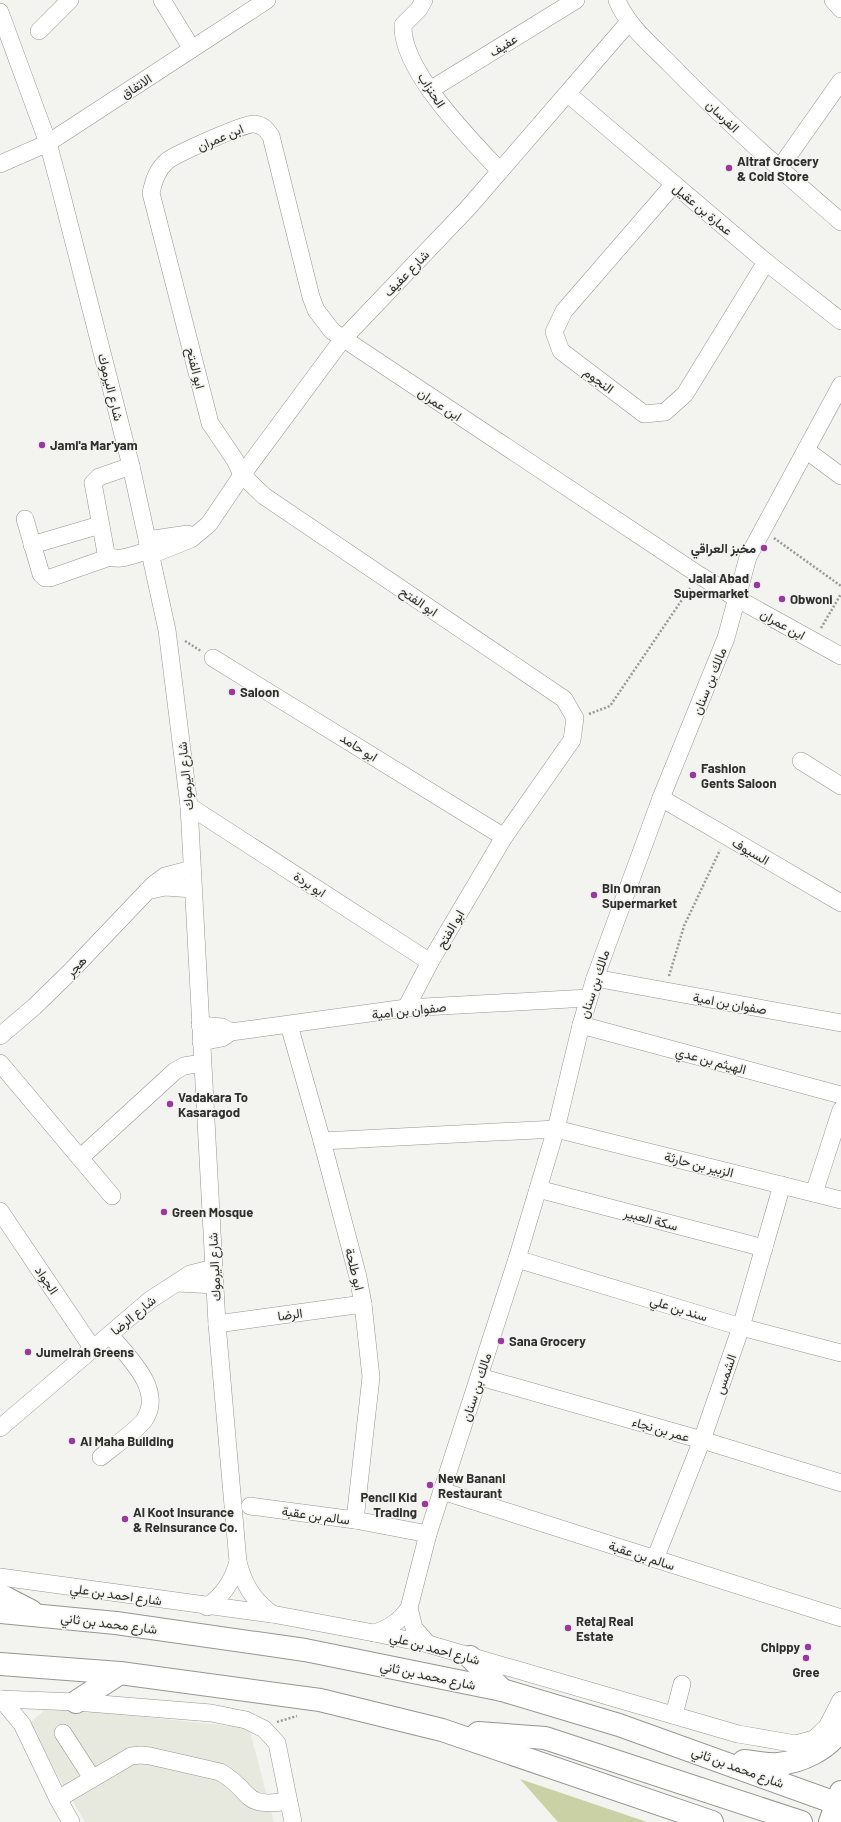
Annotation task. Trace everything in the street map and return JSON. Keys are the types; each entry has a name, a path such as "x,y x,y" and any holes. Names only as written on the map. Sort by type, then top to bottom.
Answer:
{"main road":[{"path":"0,1595 39,1616"},
{"name":"شارع محمد بن ثاني","path":"0,1612 116,1623 305,1650 502,1690 619,1725 718,1759 838,1809"},
{"path":"470,1657 502,1690"},
{"path":"0,1664 120,1673 320,1700 442,1730 712,1822"},
{"path":"76,1702 120,1673"},
{"path":"718,1759 778,1764 808,1757 835,1738 841,1729"},
{"path":"442,1730 545,1738 801,1822"},
{"path":"667,1806 682,1822"}],"street":[{"path":"39,31 70,0"},
{"path":"162,0 192,49"},
{"name":"الاتفاق","path":"0,164 48,143 267,0"},
{"name":"الحنزاب","path":"424,0 419,9 403,25 403,35 412,58 430,90 451,119 500,171"},
{"name":"عفيف","path":"430,90 576,0"},
{"name":"الفرسان","path":"617,0 629,22 684,79 779,169 841,222"},
{"path":"833,0 841,9"},
{"name":"شارع اليرموك","path":"0,12 48,143 131,466 167,630 189,806 202,1071 217,1324 238,1562 242,1578 249,1592 259,1604 272,1614"},
{"name":"شارع عفيف","path":"25,519 41,574 48,578 110,557 116,559 149,548 184,542 196,534 215,518 242,475 342,340 468,208 629,22"},
{"path":"779,169 841,82"},
{"name":"عمارة بن عقيل","path":"568,94 766,262 841,320"},
{"name":"ابن عمران","path":"154,176 168,160 211,139 252,124 262,125 271,136 311,297 323,321 342,340 699,575 736,598 841,656"},
{"name":"ابو الفتح","path":"154,176 151,193 210,423 235,460 242,475 264,496 564,699 575,718 572,740 504,836 430,962 406,1008"},
{"name":"النجوم","path":"674,184 564,311 554,332 561,351 644,414 665,412 685,394 766,262"},
{"name":"مالك بن سنان","path":"374,1633 385,1630 394,1624 403,1617 409,1608 428,1534 480,1377 556,1129 588,998 661,798 726,638 748,557 841,385"},
{"path":"806,450 841,476"},
{"path":"110,557 106,553 93,483 99,477 131,466"},
{"path":"32,545 100,525"},
{"name":"ابو حامد","path":"213,658 504,836"},
{"path":"801,762 841,786"},
{"name":"السيوف","path":"661,798 841,903"},
{"name":"ابو بردة","path":"189,806 430,962"},
{"name":"هجر","path":"0,1036 34,1007 70,972 147,891 165,876 192,869"},
{"path":"147,891 165,887 193,889"},
{"name":"صفوان بن امية","path":"595,978 841,1023"},
{"name":"صفوان بن امية","path":"201,1042 222,1038 231,1032 406,1008 588,998"},
{"name":"صفوان بن امية","path":"200,1025 222,1027 231,1032"},
{"name":"ابو طلحة","path":"289,1025 322,1141 358,1277 363,1304 371,1377 355,1520"},
{"name":"الهيثم بن عدي","path":"581,1025 841,1095"},
{"path":"0,1062 112,1196"},
{"path":"80,1158 169,1076 202,1071"},
{"path":"814,1193 841,1110"},
{"name":"الزبير بن حارثة","path":"322,1141 556,1129 841,1200"},
{"name":"الشمس","path":"655,1559 702,1440 741,1327 782,1185"},
{"name":"سكة العبير","path":"538,1189 764,1248"},
{"name":"الجواد","path":"0,1211 93,1349"},
{"name":"سند بن علي","path":"517,1259 741,1327 841,1353"},
{"name":"شارع الرضا","path":"0,1428 150,1300 190,1274 214,1268"},
{"path":"177,1283 215,1285"},
{"name":"الرضا","path":"217,1324 363,1304"},
{"path":"101,1457 145,1420 150,1405 148,1388 142,1374 110,1334"},
{"name":"عمر بن نجاء","path":"480,1377 702,1440 841,1483"},
{"name":"سالم بن عقبة","path":"442,1491 841,1618"},
{"name":"سالم بن عقبة","path":"250,1506 355,1520 428,1534"},
{"name":"شارع اليرموك","path":"207,1607 219,1598 228,1588 234,1576 238,1562"},
{"name":"شارع احمد بن علي","path":"0,1577 207,1607 272,1614 428,1644 738,1734 796,1744 814,1739 827,1728 841,1700"},
{"name":"مالك بن سنان","path":"409,1608 414,1628 428,1644"},
{"path":"674,1715 682,1684"},
{"path":"0,1699 76,1702 211,1713 246,1720 264,1729 277,1743 293,1822"},
{"path":"0,1699 22,1724 58,1799 71,1822"},
{"path":"22,1724 35,1701"},
{"path":"63,1733 92,1778"},
{"path":"58,1799 122,1760 141,1755 220,1772 229,1777 247,1796 261,1804 288,1801"}],"path":[{"path":"762,530 841,586"},
{"path":"575,718 610,706 699,575"},
{"path":"814,641 841,594"},
{"path":"167,630 213,658"},
{"path":"665,991 684,926 727,837"}],"shaded area":[{"path":"48,1707 249,1728 274,1822 85,1822 31,1730 30,1723"}],"green space":[{"path":"520,1779 647,1822 558,1822"}],"place":[{"name":"Altraf Grocery & Cold Store","path":"729,168"},
{"name":"Jami'a Mar'yam","path":"42,445"},
{"name":"مخبز العراقي","path":"764,548"},
{"name":"Jalal Abad Supermarket","path":"757,585"},
{"name":"Obwoni","path":"782,599"},
{"name":"Saloon","path":"232,692"},
{"name":"Fashion Gents Saloon","path":"693,775"},
{"name":"Bin Omran Supermarket","path":"594,895"},
{"name":"Vadakara To Kasaragod","path":"170,1104"},
{"name":"Green Mosque","path":"164,1212"},
{"name":"Sana Grocery","path":"501,1341"},
{"name":"Jumeirah Greens","path":"28,1352"},
{"name":"Al Maha Building","path":"72,1441"},
{"name":"New Banani Restaurant","path":"430,1485"},
{"name":"Pencil Kid Trading","path":"425,1504"},
{"name":"Al Koot Insurance & Reinsurance Co.","path":"125,1519"},
{"name":"Retaj Real Estate","path":"568,1628"},
{"name":"Chippy","path":"808,1647"},
{"name":"Gree","path":"806,1658"}]}
